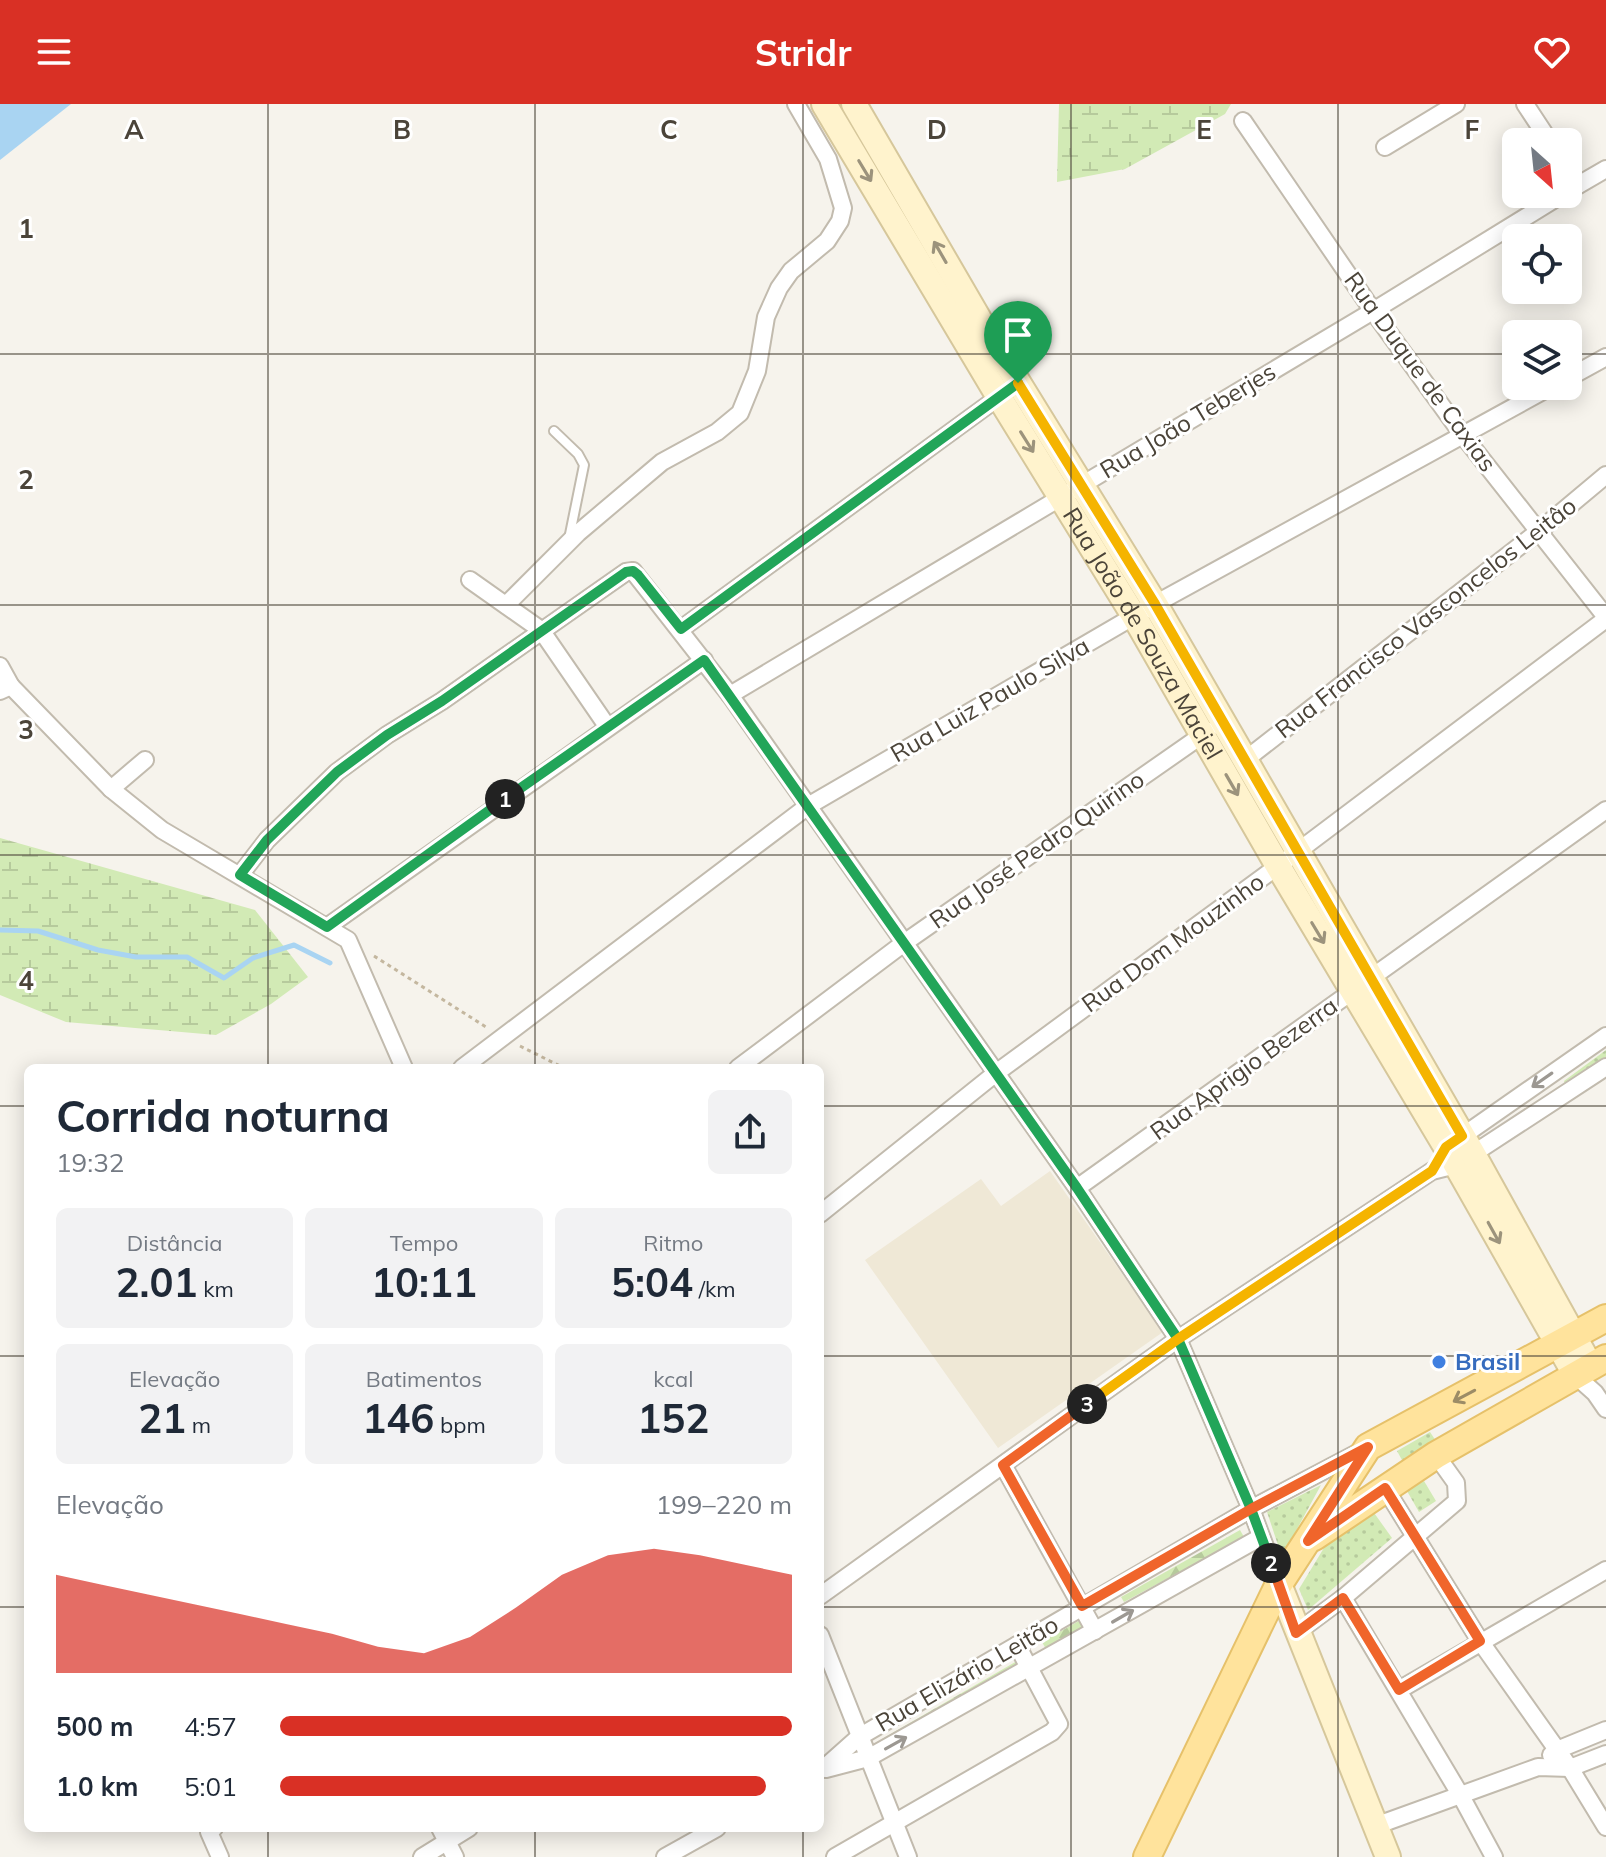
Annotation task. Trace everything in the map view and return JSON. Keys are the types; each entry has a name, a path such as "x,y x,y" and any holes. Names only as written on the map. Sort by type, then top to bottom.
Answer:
{"main road":[{"path":"1147,1857 1279,1584 1368,1447 1606,1318"},
{"path":"1308,1541 1436,1455 1592,1373"}],"street":[{"path":"506,605 568,544 662,462 732,422 747,401 757,371 766,317 779,288 791,271 834,231 843,208 828,159 796,104"},
{"name":"Rua João de Souza Maciel","path":"824,104 1145,610 1362,985 1454,1155 1566,1341 1592,1373"},
{"name":"Rua João de Souza Maciel","path":"854,104 1008,390"},
{"path":"1385,147 1456,104"},
{"path":"1525,104 1541,128"},
{"name":"Rua Duque de Caxias","path":"1243,121 1373,311 1462,434 1606,618"},
{"path":"1582,183 1606,169"},
{"name":"Rua João Teberjes","path":"730,695 1540,208"},
{"path":"1582,370 1606,357"},
{"path":"681,629 1008,390"},
{"name":"Rua Luiz Paulo Silva","path":"467,1064 808,806 1145,610 1526,400"},
{"name":"Rua Francisco Vasconcelos Leitâo","path":"1245,760 1539,531 1606,475"},
{"path":"240,875 267,840 337,772 626,572 633,571 730,695 1077,1188 1178,1339 1251,1509 1296,1633 1388,1857"},
{"path":"470,580 541,630 607,726"},
{"name":"Rua Dom Mouzinho","path":"824,1211 996,1073 1288,859 1606,618"},
{"path":"327,927 704,660"},
{"path":"0,666 6,689 111,789 162,830 348,940 402,1064"},
{"name":"Rua João de Souza Maciel","path":"1212,728 1245,760 1288,859"},
{"name":"Rua José Pedro Quirino","path":"743,1064 904,943 1212,728"},
{"path":"111,789 145,760"},
{"name":"Rua Aprigio Bezerra","path":"1077,1188 1606,810"},
{"path":"1454,1155 1606,1036"},
{"path":"824,1593 1178,1339 1454,1155 1606,1067"},
{"path":"1592,1373 1606,1409"},
{"name":"Rua Elizário Leitão","path":"824,1768 859,1737 1251,1509 1368,1447"},
{"path":"1296,1633 1343,1598 1457,1501 1456,1483 1436,1455"},
{"path":"1003,1465 1095,1631"},
{"path":"1385,1488 1480,1641 1570,1768 1606,1827"},
{"path":"824,1769 868,1758 1261,1537"},
{"path":"1399,1690 1606,1570"},
{"path":"1343,1598 1494,1857"},
{"path":"824,1645 908,1857"},
{"path":"835,1857 1052,1732 1059,1724 1017,1645"},
{"path":"1375,1826 1538,1767 1557,1750 1606,1730"},
{"path":"1538,1767 1570,1768 1606,1754"},
{"path":"213,1832 220,1857"},
{"path":"665,1857 710,1832"},
{"path":"422,1857 448,1842"}],"lane":[{"path":"554,431 578,454 584,465 568,544"}],"path":[{"path":"348,940 503,1038 556,1064"}],"shaded area":[{"path":"1050,1171 1163,1332 998,1448 865,1260 981,1179 1001,1206"}],"green space":[{"path":"1059,104 1231,104 1225,114 1125,169 1057,182"},
{"path":"0,838 255,910 308,977 271,1004 216,1035 66,1022 0,995"},
{"path":"1606,1050 1606,1062 1566,1088 1564,1081"},
{"path":"1430,1432 1436,1441 1402,1460 1397,1451"},
{"path":"1424,1481 1436,1501 1419,1512 1407,1491"},
{"path":"1321,1485 1297,1529 1284,1563 1267,1512"},
{"path":"1372,1510 1392,1538 1308,1610 1299,1589 1333,1533"},
{"path":"1240,1530 1244,1537 1124,1602 1121,1597"},
{"path":"1084,1618 1088,1625 1046,1649 1042,1642"},
{"path":"1017,1661 1019,1667 885,1745 882,1739"}],"water":[{"path":"0,104 71,104 0,160"}],"waterway":[{"path":"0,930 38,931 98,950 136,957 187,957 224,978 253,958 294,945 330,963"}],"place":[{"name":"Brasil","path":"1439,1362"}],"route":[{"path":"1018,383 681,629 638,575 633,571 626,572 337,772 267,840 240,875 327,927 704,660 1077,1188 1178,1339 1251,1509 1296,1633 1343,1598 1399,1690 1480,1641 1385,1488 1308,1541 1368,1447 1251,1509 1082,1606 1003,1465 1178,1339 1432,1171 1446,1147 1462,1136 1155,604 1018,383"}]}
